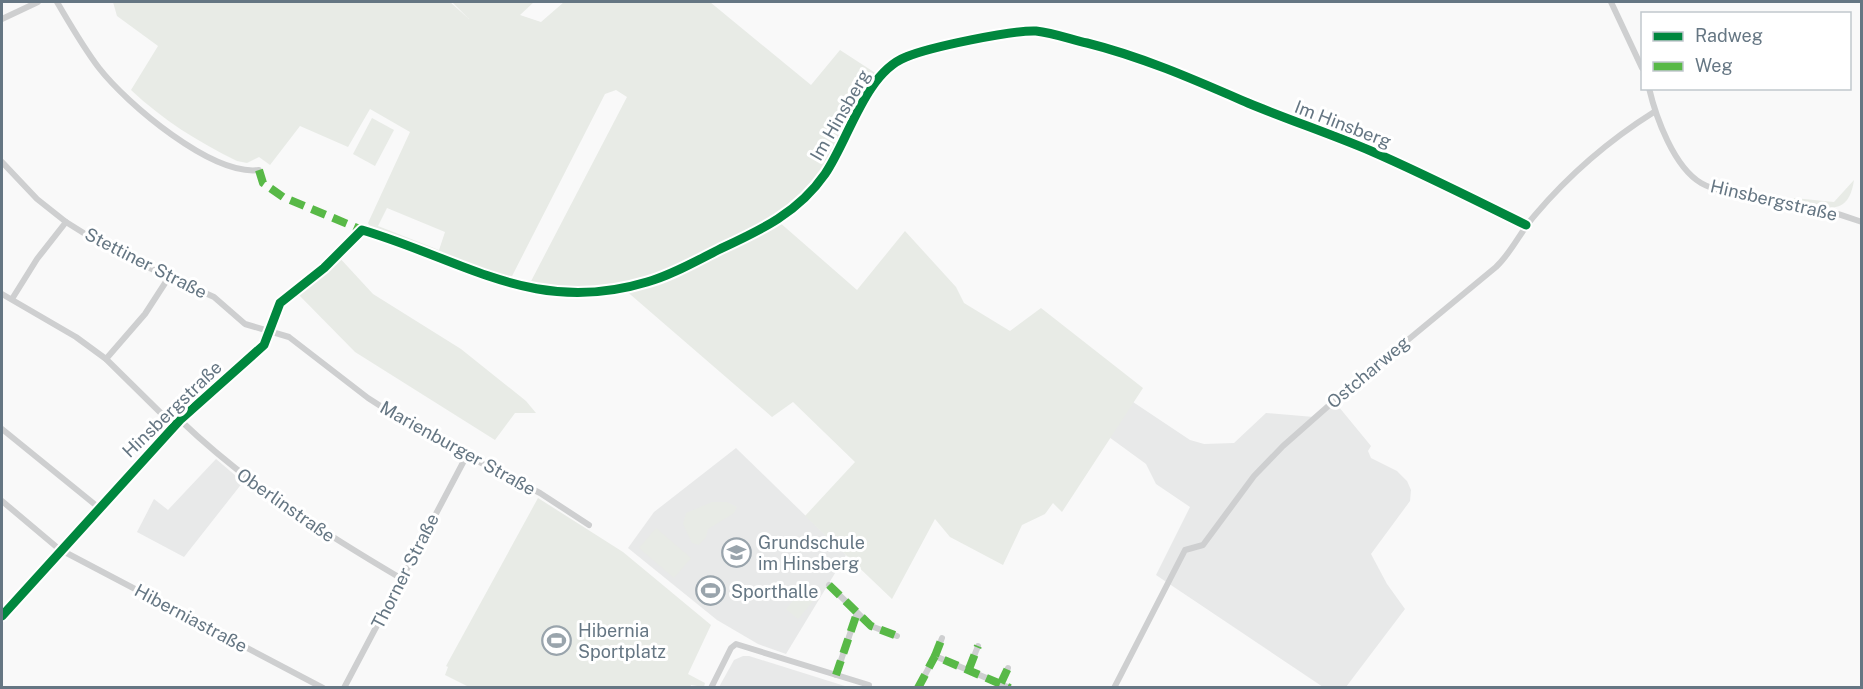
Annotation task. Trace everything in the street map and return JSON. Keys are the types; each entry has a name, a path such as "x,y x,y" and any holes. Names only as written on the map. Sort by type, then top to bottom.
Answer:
{"street":[{"path":"2,19 38,2"},
{"path":"57,2 100,70 145,114 207,156 233,168 259,170"},
{"path":"1611,2 1641,66"},
{"name":"Im Hinsberg","path":"362,230 394,239 508,285 533,290 582,293 623,289 651,282 753,234 800,205 827,171 874,84 891,65 924,51 1028,31 1049,33 1118,51 1156,64 1283,118 1367,149 1526,225"},
{"path":"1649,90 1654,112"},
{"name":"Hinsbergstraße","path":"1654,112 1685,171 1702,184 1727,192 1816,207 1862,222"},
{"name":"Ostcharweg","path":"1114,687 1185,550 1203,545 1254,476 1283,446 1505,258 1526,225 1575,175 1654,112"},
{"name":"Stettiner Straße","path":"2,162 36,199 66,222 114,252 214,297 245,324 269,331"},
{"path":"12,299 37,259 66,222"},
{"name":"Hinsbergstraße","path":"2,616 59,549 174,426 264,345 280,303 324,268 362,230"},
{"path":"106,359 145,314 169,277"},
{"path":"2,294 76,337 106,359 174,426"},
{"name":"Marienburger Straße","path":"269,331 289,337 368,398 422,432 540,494 589,525"},
{"name":"Oberlinstraße","path":"180,420 232,467 275,501 402,579"},
{"path":"2,429 98,507"},
{"name":"Thorner Straße","path":"344,687 466,455"},
{"name":"Hiberniastraße","path":"2,501 59,549 323,687"},
{"path":"829,585 871,626 897,636"},
{"path":"836,675 857,613"},
{"path":"918,687 942,638"},
{"path":"711,687 736,644 869,685"},
{"path":"969,669 978,646"},
{"path":"935,656 1010,687"},
{"path":"1001,683 1008,668"}],"shaded area":[{"path":"113,2 450,2 469,19 452,2 534,2 520,15 541,22 564,2 710,2 811,85 840,50 880,76 827,171 778,221 857,290 905,231 956,287 964,303 1010,331 1041,308 1143,388 1062,512 1053,503 1045,514 1022,525 1003,565 950,537 935,519 892,599 805,516 855,462 793,402 772,417 624,289 582,293 528,287 627,97 616,90 605,94 508,284 374,233 368,223 410,132 370,109 348,147 300,126 270,165 259,157 247,163 237,161 181,130 131,90 158,46 117,16","holes":["387,208 445,232 439,250 378,226"]},
{"path":"372,118 394,130 375,166 353,154"},
{"path":"1854,180 1851,193 1840,206 1825,207 1795,201 1794,198 1834,202"},
{"path":"337,255 373,294 461,349 526,401 536,413 515,413 495,440 355,352 295,291"},
{"path":"1334,401 1371,446 1368,451 1371,458 1397,471 1407,481 1411,490 1410,501 1371,554 1387,584 1405,609 1346,687 1323,687 1156,575 1190,507 1156,484 1146,464 1109,437 1133,402 1190,440 1204,444 1234,443 1266,413 1314,417"},
{"name":"Grundschule im Hinsberg","path":"736,448 846,555 786,654 758,644 717,620 628,548 654,512"},
{"path":"216,459 243,482 184,557 137,532 154,499 168,510"},
{"path":"538,498 623,552 711,625 688,674 705,683 704,687 691,685 690,688 471,688 445,675 448,667 446,666"},
{"path":"712,502 727,502 737,507 734,513 708,529 706,537 699,545 692,543 683,524 686,513"},
{"path":"656,528 691,558 674,578 639,548"},
{"path":"802,590 814,600 798,619 786,609"},
{"path":"743,656 848,687 719,687 734,660"}],"marked path":[{"path":"259,170 263,183 283,197 362,230"},
{"path":"829,585 871,626 897,636"},
{"path":"836,675 857,613"},
{"path":"935,656 942,638"},
{"path":"969,669 978,646"},
{"path":"918,688 935,656 1010,688"},
{"path":"1001,683 1008,668"}],"cycle path":[{"path":"2,616 180,420 264,345 280,303 324,268 362,230 467,269 534,288 570,292 607,291 647,282 750,235 791,210 803,200 825,174 859,108 879,77 892,65 906,57 951,44 991,36 1036,31 1128,55 1371,151 1526,225"}],"place":[{"name":"Grundschule im Hinsberg","path":"737,552"},
{"name":"Sporthalle","path":"710,591"},
{"name":"Hibernia Sportplatz","path":"557,640"}]}
